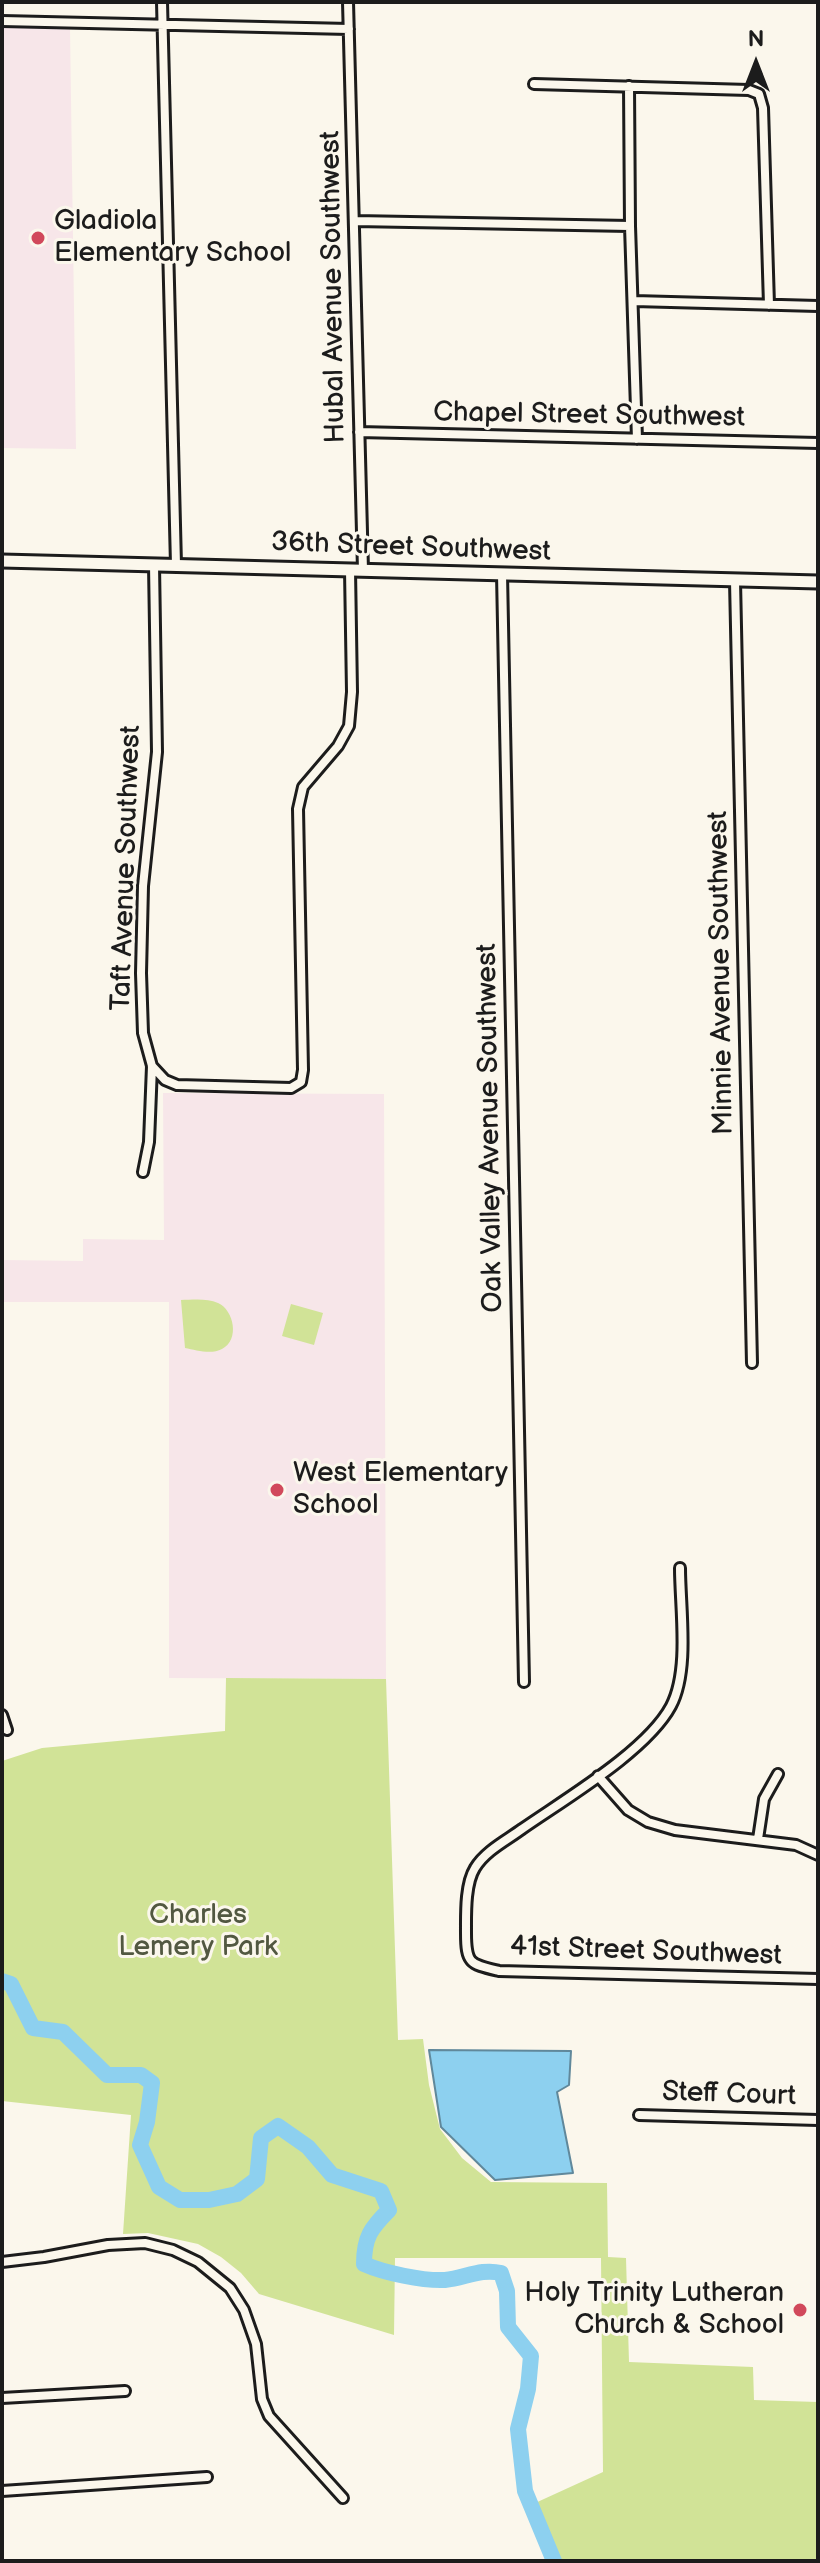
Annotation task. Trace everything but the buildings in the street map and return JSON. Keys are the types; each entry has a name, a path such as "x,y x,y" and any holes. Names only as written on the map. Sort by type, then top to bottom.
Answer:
{"street":[{"path":"162,2 176,565"},
{"name":"Hubal Avenue Southwest","path":"348,2 363,570"},
{"path":"2,21 349,29"},
{"path":"534,84 749,90 759,94 763,108 769,305"},
{"path":"629,86 637,439"},
{"path":"355,221 630,226"},
{"path":"634,301 818,306"},
{"name":"Chapel Street Southwest","path":"359,432 818,443"},
{"name":"36th Street Southwest","path":"2,561 818,582"},
{"name":"Taft Avenue Southwest","path":"143,1172 149,1142 152,1066 143,1033 141,973 142,902 157,752 154,565"},
{"path":"152,1066 165,1080 177,1085 291,1088 301,1082 298,809 303,787 338,746 349,726 352,692 350,570"},
{"name":"Oak Valley Avenue Southwest","path":"502,574 524,1682"},
{"name":"Minnie Avenue Southwest","path":"735,581 752,1363"},
{"path":"680,1568 681,1665 671,1705 644,1740 598,1776 628,1810 648,1822 675,1830 796,1845 818,1855"},
{"path":"2,1715 7,1730"},
{"path":"758,1839 764,1799 778,1774"},
{"name":"41st Street Southwest","path":"598,1776 492,1850 475,1868 466,1904 466,1955 473,1965 499,1971 818,1979"},
{"name":"Steff Court","path":"639,2115 818,2120"},
{"path":"2,2262 108,2245 145,2243 173,2250 198,2262 230,2288 244,2310 256,2344 262,2399 269,2416 343,2498"},
{"path":"2,2398 125,2391"},
{"path":"2,2491 207,2477"}],"shaded area":[{"name":"Gladiola Elementary School","path":"2,26 70,28 76,449 2,448"},
{"name":"West Elementary School","path":"163,1093 384,1094 386,1679 169,1678 169,1302 2,1302 2,1260 83,1261 83,1239 164,1240"}],"green space":[{"path":"181,1300 209,1300 224,1307 233,1325 228,1345 213,1352 185,1348"},
{"path":"291,1304 323,1313 314,1345 282,1336"},
{"name":"Charles Lemery Park","path":"226,1678 386,1679 398,2040 423,2039 429,2085 440,2129 462,2158 491,2182 607,2183 608,2257 626,2258 629,2362 753,2367 754,2400 818,2402 818,2561 559,2561 533,2504 603,2472 601,2258 395,2258 394,2335 259,2294 241,2273 198,2244 148,2233 123,2234 131,2115 2,2101 2,1761 42,1748 225,1731"}],"water":[{"path":"429,2050 571,2051 569,2085 557,2092 573,2173 495,2180 441,2127"}],"waterway":[{"path":"2,1981 11,1984 33,2028 63,2032 107,2075 141,2075 152,2083 147,2122 140,2145 159,2187 180,2200 209,2200 237,2194 257,2179 261,2138 278,2126 308,2147 332,2175 381,2191 389,2210 370,2234 364,2264 404,2276 436,2280 487,2272 501,2273 507,2291 508,2327 531,2356 528,2389 518,2429 525,2491 554,2561"}],"place":[{"name":"Gladiola Elementary School","path":"38,238"},
{"name":"West Elementary School","path":"277,1490"},
{"name":"Holy Trinity Lutheran Church & School","path":"800,2310"}]}
